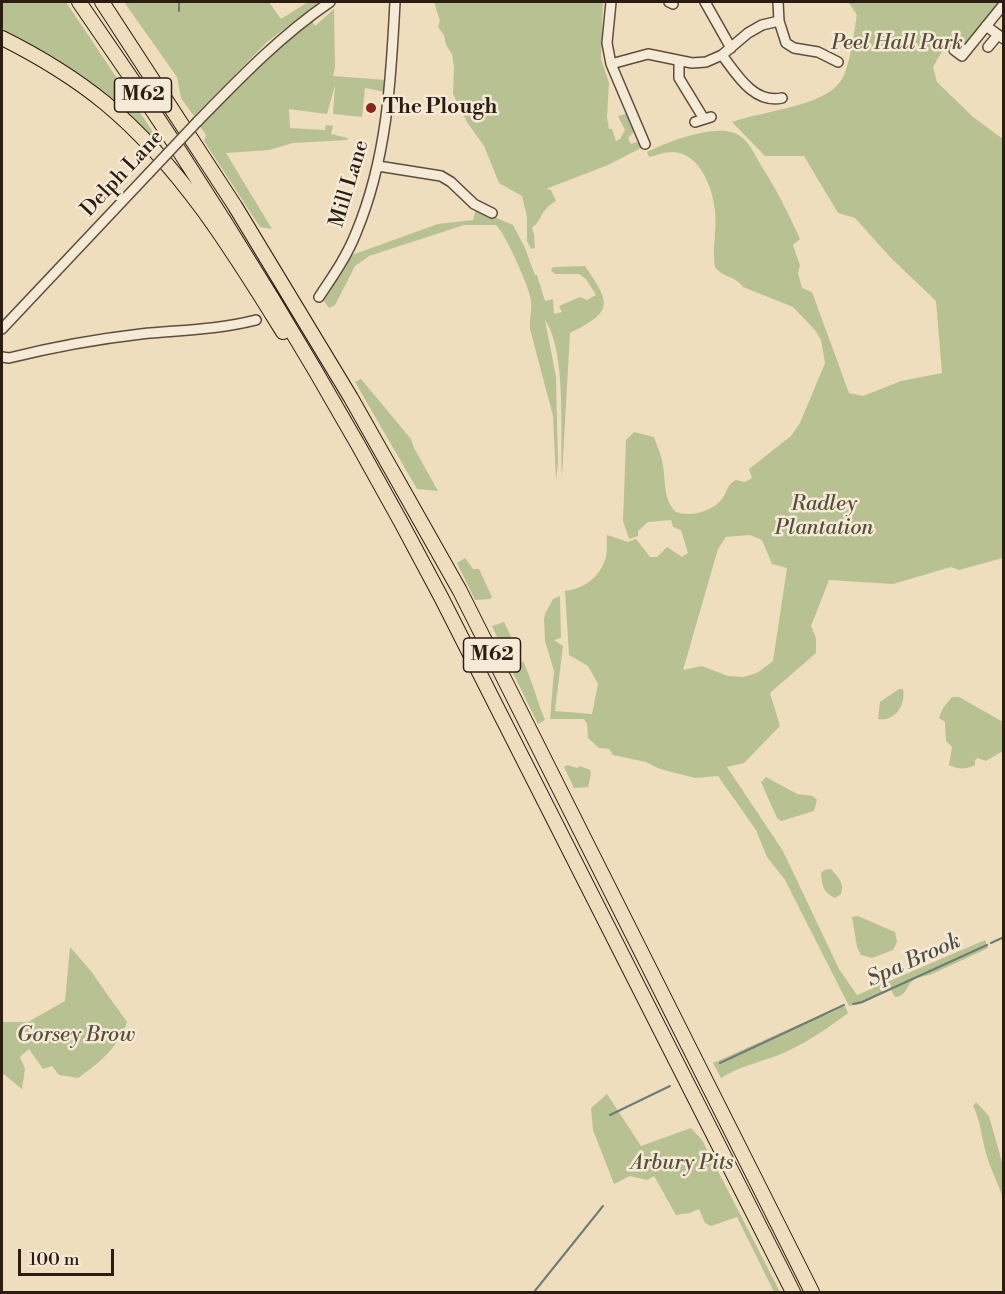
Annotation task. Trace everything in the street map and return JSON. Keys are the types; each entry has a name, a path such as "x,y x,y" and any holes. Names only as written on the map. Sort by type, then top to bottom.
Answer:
{"highway":[{"name":"M62","path":"79,2 125,67 220,212 385,490 792,1291"},
{"name":"M62","path":"100,2 241,216 351,398 460,591 812,1293"},
{"path":"2,38 59,70 105,103 149,144 187,190 232,252 277,322 441,597"}],"street":[{"name":"Delph Lane","path":"2,329 267,51 330,2"},
{"name":"Mill Lane","path":"320,297 356,235 368,204 378,166 389,100 395,2"},
{"path":"611,2 607,43 610,64 640,141"},
{"path":"705,2 731,48"},
{"path":"778,2 779,21 784,39 790,46 799,50 818,52 838,62"},
{"path":"954,50 962,56 1004,4"},
{"path":"610,64 648,54 699,63 711,60 722,55 748,33 779,21"},
{"path":"986,26 1001,37 988,47"},
{"path":"722,55 758,96 765,99 782,98"},
{"path":"679,61 679,78 703,119"},
{"path":"378,166 441,176 455,185 474,204 492,213"},
{"path":"2,357 9,358 77,343 132,335 213,330 256,320"}],"green space":[{"path":"2,2 66,2 163,147 158,152 137,131 2,36"},
{"path":"124,2 269,2 281,19 308,2 320,2 267,42 194,116 181,98 177,77"},
{"path":"434,2 603,2 601,59 609,83 607,117 609,129 612,129 616,141 620,139 625,130 618,116 626,114 634,132 628,138 631,144 637,142 643,147 608,165 546,189 551,190 556,201 544,211 532,228 535,248 531,249 527,241 527,217 522,196 499,183 484,146 467,122 453,94 452,54 438,27 440,21"},
{"path":"838,2 1000,2 961,53 947,43 933,67 937,82 973,117 1003,139 1003,558 959,570 951,567 893,584 829,580 811,626 816,638 816,653 770,693 780,726 744,763 727,767 783,851 839,969 857,995 985,940 988,948 932,974 915,979 902,995 895,997 891,990 861,1004 849,1006 785,880 767,857 756,830 718,776 695,778 660,769 646,762 613,755 609,749 599,748 588,738 587,724 584,719 550,719 554,671 545,641 544,620 553,599 560,596 561,638 554,640 563,646 555,711 592,714 598,684 588,666 569,655 565,591 590,582 599,572 606,557 607,535 628,542 636,539 650,557 657,557 667,547 682,557 688,553 681,530 673,527 671,520 648,522 638,531 638,536 629,539 623,521 626,440 634,432 654,437 662,462 667,496 676,512 688,514 707,510 722,499 733,482 736,480 745,482 752,478 749,469 791,436 800,423 825,363 821,340 815,330 793,307 743,287 715,267 714,202 708,183 697,165 682,154 669,152 649,157 647,152 667,143 707,132 731,132 746,141 776,190 800,239 793,245 800,266 798,273 802,288 812,292 849,393 863,396 901,381 942,373 936,301 891,258 855,218 838,213 804,156 765,156 732,122 806,103 820,97 840,82 849,60 857,15 849,3","holes":["750,535 762,540 772,564 787,568 773,661 757,673 743,677 728,676 702,666 683,670 718,549 726,537"]},
{"path":"334,9 335,68 333,76 386,80 385,92 365,88 362,117 333,114 335,85 327,114 289,109 290,128 325,130 326,125 333,126 331,134 348,138 347,140 293,143 269,150 226,153 272,229 260,227 204,141 206,135 199,125 264,56 311,19 315,26"},
{"path":"476,209 513,225 535,275 537,275 545,301 553,299 554,314 562,312 559,306 580,297 587,300 596,295 586,279 579,274 555,274 551,271 555,267 585,266 603,298 604,305 601,312 570,333 562,476 560,373 552,334 545,320 556,377 558,463 556,480 553,416 530,329 530,294 511,249 496,225 464,225 369,256 355,266 335,305 329,308 321,297 347,252 352,255 438,224 473,220"},
{"path":"361,379 411,439 438,491 417,489 355,382"},
{"path":"465,558 473,569 479,569 492,597 490,599 475,600 457,563"},
{"path":"504,622 518,651 506,656 492,626"},
{"path":"523,661 545,720 538,724 512,671"},
{"path":"899,689 903,689 903,701 898,711 890,718 878,719 880,702"},
{"path":"952,697 959,697 1003,722 1003,751 986,761 978,758 975,760 975,765 968,768 949,765 952,747 946,741 945,722 939,718 943,708"},
{"path":"567,765 590,770 588,787 574,788 564,767"},
{"path":"766,777 797,794 813,796 817,800 814,811 781,821 777,818 761,782"},
{"path":"831,869 840,880 842,887 841,894 835,898 826,891 822,882 821,873"},
{"path":"858,916 895,932 897,942 893,950 872,958 861,955 857,947 852,917"},
{"name":"Gorsey Brow","path":"70,947 90,970 127,1022 114,1047 78,1078 59,1075 52,1066 43,1069 29,1049 20,1057 25,1069 22,1089 2,1073 2,1022 28,1022 65,1001"},
{"path":"845,1006 848,1013 814,1037 786,1052 741,1068 721,1078 713,1063 825,1013 826,1015"},
{"name":"Arbury Pits","path":"607,1094 641,1146 691,1128 702,1140 780,1292 774,1292 737,1217 711,1226 705,1223 699,1209 676,1215 654,1176 647,1180 630,1176 614,1184 593,1130 591,1108"},
{"path":"976,1102 989,1116 1003,1166 1003,1198 986,1153 978,1117 973,1106"}],"waterway":[{"path":"179,2 179,11"},
{"name":"Spa Brook","path":"991,943 1004,937"},
{"name":"Spa Brook","path":"853,1004 987,945"},
{"name":"Spa Brook","path":"720,1063 844,1005"},
{"name":"Spa Brook","path":"610,1115 670,1086"},
{"path":"534,1292 603,1206"}],"place":[{"name":"The Plough","path":"371,108"}],"park label":[{"name":"Peel Hall Park","path":"897,44"},
{"name":"Radley Plantation","path":"824,517"}]}
